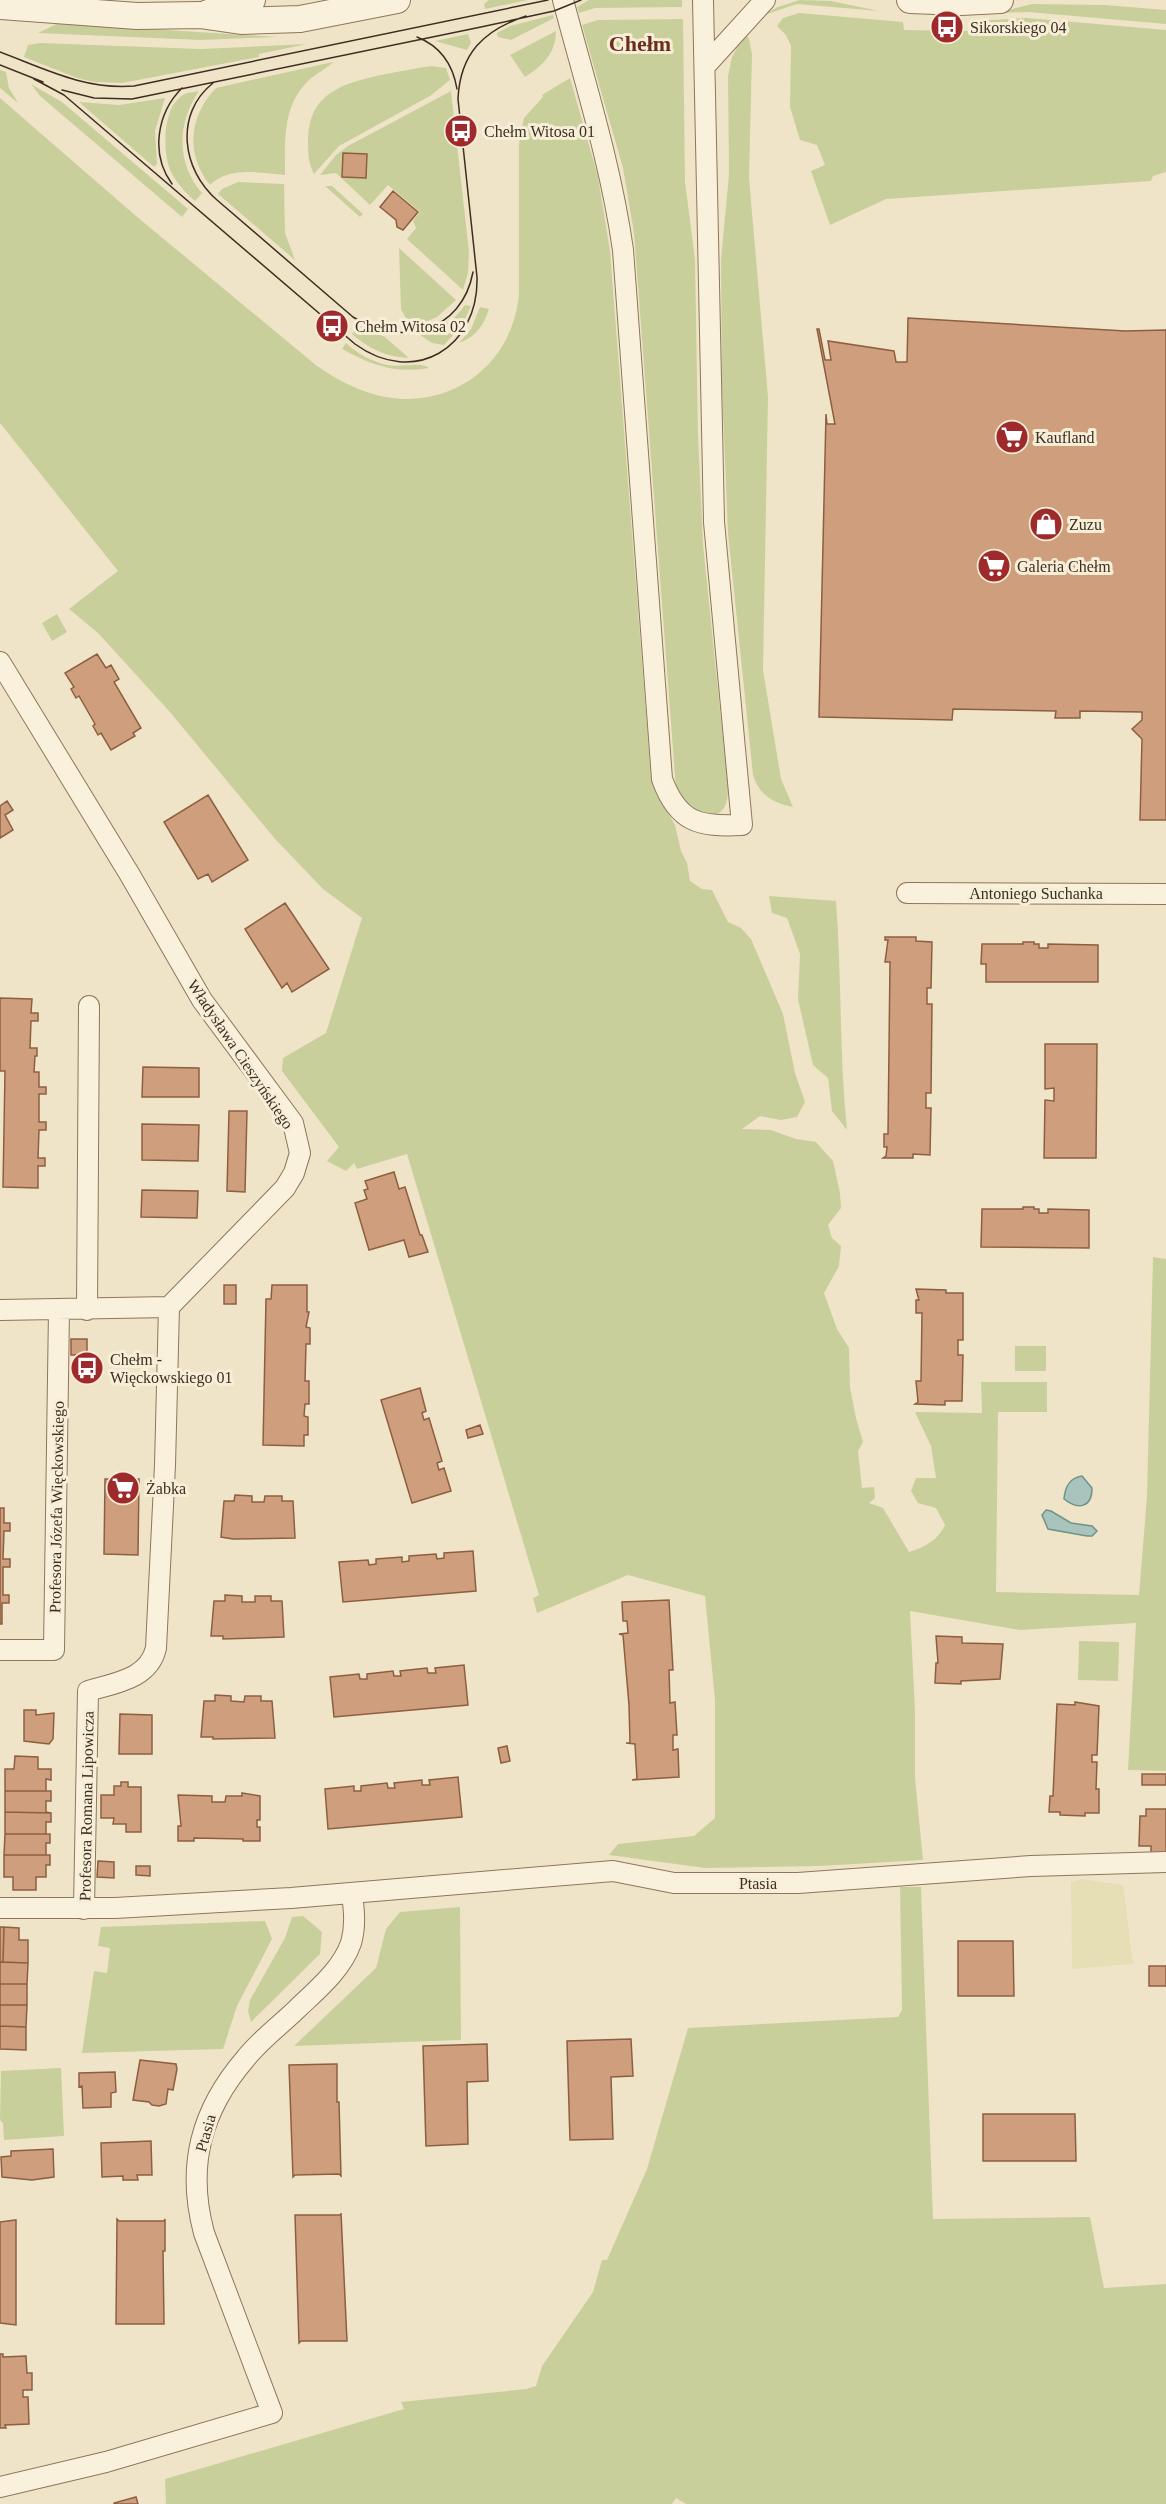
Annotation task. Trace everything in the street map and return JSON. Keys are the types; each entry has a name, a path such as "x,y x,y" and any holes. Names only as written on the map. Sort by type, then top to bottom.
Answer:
{"street":[{"path":"200,15 252,0"},
{"path":"0,6 137,16 200,15 241,21 300,20 397,0"},
{"path":"563,0 616,201 622,250 662,779 669,797 680,812 693,821 712,827 742,825 714,522 703,0"},
{"path":"706,65 765,0"},
{"path":"910,0 961,2 1000,0"},
{"name":"Władysława Cieszyńskiego","path":"0,662 130,875 202,1000 293,1123 300,1153 294,1173 285,1188 169,1308"},
{"name":"Antoniego Suchanka","path":"907,893 1166,894"},
{"path":"87,1310 89,1005"},
{"path":"0,1310 169,1308"},
{"name":"Profesora Romana Lipowicza","path":"0,1908 84,1909 88,1691 128,1679 144,1670 153,1661 156,1648 165,1466 169,1308"},
{"name":"Profesora Józefa Więckowskiego","path":"0,1650 54,1650 59,1310"},
{"name":"Ptasia","path":"84,1909 352,1893 613,1871 674,1883 798,1883 1031,1866 1166,1862"},
{"name":"Ptasia","path":"0,2487 106,2462 272,2413 204,2233 198,2206 197,2162 207,2118 226,2084 246,2057 316,1991 346,1955 354,1929 352,1893"}],"shaded area":[{"path":"1082,1879 1123,1885 1133,1964 1072,1969 1071,1882"}],"green space":[{"path":"489,0 528,0 485,9 484,4"},
{"path":"589,0 682,0 682,7 595,8 579,13 577,7"},
{"path":"800,0 831,1 879,11 797,4 761,16 778,7"},
{"path":"1032,4 1105,5 1166,10 1166,24 1028,12 996,13"},
{"path":"799,13 903,22 904,30 973,31 974,21 1027,18 1166,30 1166,172 1153,176 1151,181 886,199 830,225 811,171 825,165 817,145 800,140 790,107 791,46 786,35 777,26 783,18"},
{"path":"553,15 554,18 511,40 498,37 497,33 510,26"},
{"path":"683,19 685,182 695,259 698,434 703,544 728,788 724,807 719,813 709,817 687,807 676,789 634,233 623,168 582,25 598,20"},
{"path":"59,23 277,37 200,40 38,33"},
{"path":"556,31 551,53 525,77 510,55"},
{"path":"745,33 749,39 752,54 749,178 768,397 763,670 781,779 793,807 779,803 763,793 753,775 728,533 722,388 721,260 729,174 728,76 732,57"},
{"path":"468,34 471,43 467,50 435,41"},
{"path":"40,43 201,49 307,44 259,54 259,57 122,83 94,82 77,78 24,57 28,45"},
{"path":"333,62 308,81 293,102 287,125 285,175 236,173 226,175 210,185 197,161 194,135 200,111 216,88"},
{"path":"432,66 446,68 450,80 430,96 339,146 314,174 309,161 308,138 310,123 322,100 354,82"},
{"path":"0,70 6,72 9,88 18,103 0,88"},
{"path":"570,78 598,177 610,251 651,777 656,793 675,825 690,881 702,889 712,890 728,922 741,928 751,939 783,1014 795,1073 805,1102 797,1117 781,1120 760,1116 742,1129 771,1130 796,1139 816,1142 833,1161 841,1208 828,1225 832,1238 841,1246 839,1266 824,1293 837,1329 849,1348 850,1387 863,1442 858,1451 862,1488 874,1487 875,1498 869,1503 883,1508 909,1552 930,1542 939,1535 945,1525 936,1508 918,1503 911,1491 916,1478 936,1478 931,1446 915,1412 982,1413 981,1382 1047,1382 1047,1412 998,1412 996,1592 1139,1595 1147,1496 1153,1257 1166,1259 1166,1771 1128,1770 1136,1623 1020,1630 910,1611 915,1710 915,1778 923,1860 820,1866 705,1868 609,1855 618,1844 694,1836 715,1818 715,1700 705,1596 628,1575 537,1613 533,1598 539,1595 407,1154 357,1169 354,1163 346,1171 327,1161 339,1147 282,1071 283,1058 326,1033 362,918 323,889 276,840 169,711 98,633 69,609 118,571 0,423 0,98 136,216 317,366 362,391 393,398 417,398 440,394 461,386 479,373 494,357 506,338 515,317 519,293 519,144 524,118 543,97 542,95"},
{"path":"31,84 62,102 188,209 182,217 40,96"},
{"path":"199,91 187,116 182,143 187,169 202,193 195,201 171,172 165,142 168,118 177,99 190,92"},
{"path":"451,91 469,252 468,273 463,290 407,239 416,228 413,221 420,212 388,185 370,205 336,173 320,175 336,155 348,146"},
{"path":"165,98 155,131 157,164 154,167 79,102 119,105"},
{"path":"238,182 284,184 285,233 295,260 218,194 222,189"},
{"path":"325,186 332,186 363,214 360,217"},
{"path":"399,248 456,300 437,317 411,328 401,309"},
{"path":"465,305 471,306 462,325 444,345 432,343 420,335 445,324"},
{"path":"480,307 489,309 485,320 475,334 459,343 471,329"},
{"path":"358,326 385,337 409,358 386,354 365,344 352,334"},
{"path":"346,343 355,351 382,364 421,365 429,368 406,370 374,364 342,349"},
{"path":"57,614 67,632 52,641 42,623"},
{"path":"769,896 836,901 847,1130 832,1111 828,1078 813,1065 798,999 800,954 787,918 772,913"},
{"path":"1015,1346 1046,1346 1046,1371 1015,1371"},
{"path":"1079,1641 1119,1642 1118,1681 1078,1680"},
{"path":"900,1887 921,1887 933,2219 1090,2217 1104,2288 1166,2284 1166,2504 686,2504 676,2498 672,2504 166,2504 165,2479 404,2409 401,2402 526,2389 536,2386 542,2366 593,2292 602,2260 607,2260 647,2169 688,2028 898,2017 902,2010"},
{"path":"460,1907 461,2040 294,2046 376,1968 386,1929 400,1912"},
{"path":"303,1916 322,1932 320,1954 251,2022 248,2011 250,2000 285,1938 292,1917"},
{"path":"265,1921 272,1939 237,2006 223,2049 82,2053 94,1971 107,1973 110,1948 98,1946 101,1927"},
{"path":"61,2068 64,2136 4,2140 3,2123 0,2120 1,2071"}],"water":[{"path":"1082,1476 1092,1488 1090,1500 1079,1506 1064,1499 1068,1484"},
{"path":"1046,1510 1071,1523 1092,1526 1097,1531 1092,1536 1087,1536 1048,1529 1042,1515"}],"building":[{"path":"343,153 367,154 366,178 342,177"},
{"path":"393,191 418,212 403,230 397,227 396,220 380,207"},
{"name":"Galeria Chełm","path":"908,318 1125,331 1166,330 1166,820 1140,820 1142,739 1132,729 1142,720 1142,712 1080,711 1080,718 1055,718 1056,711 953,709 952,720 819,717 826,414 827,424 835,424 817,329 819,329 825,360 831,360 828,341 894,351 896,362 907,362"},
{"path":"97,654 106,668 111,665 119,679 114,682 141,728 133,733 135,736 111,750 101,733 98,735 93,726 95,724 79,696 76,698 71,689 74,687 65,673"},
{"path":"208,795 248,860 212,882 208,874 198,879 164,822"},
{"path":"7,801 13,810 5,815 13,830 0,838 0,806"},
{"path":"285,903 329,969 292,992 287,983 282,988 245,929"},
{"path":"885,937 916,937 916,941 932,942 931,988 927,988 927,1004 932,1004 931,1093 926,1093 926,1108 931,1108 930,1155 913,1154 913,1158 883,1158 886,1156 887,1147 884,1147 884,1134 888,1134 890,962 885,962 888,940 885,940"},
{"path":"1023,942 1034,942 1034,944 1039,944 1039,948 1048,948 1048,944 1098,945 1098,982 986,982 986,964 981,964 982,944 1023,944"},
{"path":"0,998 32,999 31,1013 38,1013 38,1021 31,1021 30,1048 37,1048 34,1072 39,1072 39,1087 46,1087 46,1094 39,1094 39,1122 46,1122 46,1130 39,1130 38,1158 45,1158 45,1166 38,1166 38,1188 3,1187 5,1071 0,1071"},
{"path":"1045,1044 1097,1044 1096,1158 1044,1158 1045,1100 1054,1101 1054,1088 1045,1089"},
{"path":"143,1067 199,1068 199,1097 142,1097"},
{"path":"229,1111 247,1111 245,1192 227,1191"},
{"path":"142,1124 199,1125 198,1161 142,1160"},
{"path":"394,1172 399,1189 405,1187 420,1235 422,1235 428,1252 409,1257 404,1240 369,1250 355,1203 367,1199 364,1190 368,1189 365,1181"},
{"path":"142,1190 198,1191 197,1218 141,1217"},
{"path":"1023,1207 1034,1207 1034,1209 1039,1209 1039,1213 1048,1213 1048,1209 1089,1210 1089,1248 981,1247 982,1209 1023,1209"},
{"path":"224,1285 236,1285 236,1304 224,1304"},
{"path":"272,1285 307,1285 307,1312 309,1312 306,1327 310,1328 310,1344 306,1344 305,1381 309,1381 309,1404 305,1404 304,1416 308,1417 308,1435 304,1435 304,1446 263,1445 266,1299 271,1299"},
{"path":"916,1289 963,1293 963,1340 958,1340 958,1355 963,1355 962,1401 945,1401 945,1405 915,1404 918,1402 916,1381 921,1381 922,1313 916,1313 916,1300 919,1300"},
{"path":"71,1339 87,1339 87,1355 71,1355"},
{"path":"420,1388 426,1411 422,1413 424,1420 429,1418 442,1461 437,1463 439,1470 444,1468 451,1491 412,1503 381,1400"},
{"path":"480,1425 483,1434 468,1438 466,1430"},
{"path":"105,1479 139,1479 138,1555 104,1554"},
{"path":"235,1495 252,1496 252,1502 264,1502 265,1496 282,1496 282,1501 293,1501 295,1538 233,1539 221,1537 224,1501 234,1501"},
{"path":"0,1508 4,1508 4,1523 10,1523 10,1531 4,1531 3,1559 10,1559 10,1567 3,1567 3,1595 9,1595 9,1603 2,1603 2,1624 0,1624"},
{"path":"473,1551 476,1591 343,1602 339,1562 368,1560 369,1565 376,1564 376,1559 402,1557 402,1562 409,1561 409,1556 436,1554 437,1559 444,1558 444,1553"},
{"path":"225,1595 242,1596 242,1602 255,1602 255,1596 271,1596 271,1601 282,1601 284,1637 223,1639 223,1636 211,1636 214,1601 225,1601"},
{"path":"669,1600 673,1670 669,1670 670,1703 675,1702 677,1735 673,1735 673,1750 678,1749 679,1777 632,1780 637,1779 635,1744 626,1743 630,1743 629,1705 623,1635 619,1634 628,1633 627,1621 623,1621 622,1602"},
{"path":"936,1636 962,1637 962,1643 1003,1644 1000,1679 961,1681 961,1684 935,1683 936,1663 938,1663"},
{"path":"464,1665 468,1705 334,1717 330,1677 359,1674 360,1679 367,1679 367,1674 393,1671 394,1676 401,1676 400,1671 427,1668 428,1673 436,1673 435,1668"},
{"path":"215,1695 231,1696 231,1701 244,1702 245,1696 261,1696 261,1701 272,1701 275,1738 213,1739 213,1737 201,1737 204,1701 215,1701"},
{"path":"1075,1702 1099,1706 1097,1755 1092,1755 1092,1762 1097,1762 1096,1789 1099,1789 1099,1813 1085,1813 1085,1816 1049,1812 1050,1796 1053,1796 1057,1704 1075,1705"},
{"path":"24,1710 36,1710 36,1715 54,1713 53,1739 49,1744 24,1741"},
{"path":"120,1714 152,1715 152,1754 119,1754"},
{"path":"507,1746 510,1761 501,1763 498,1748"},
{"path":"15,1756 38,1757 38,1769 51,1769 51,1780 46,1779 46,1791 5,1791 5,1769 14,1769"},
{"path":"1142,1774 1166,1774 1166,1785 1142,1785"},
{"path":"458,1777 462,1817 328,1829 325,1789 354,1786 354,1791 361,1791 361,1786 387,1783 388,1788 395,1788 394,1783 422,1780 422,1785 430,1785 429,1780"},
{"path":"121,1782 128,1782 128,1787 141,1787 141,1832 126,1832 126,1824 113,1824 114,1818 101,1818 101,1795 114,1795 114,1786 121,1786"},
{"path":"5,1791 51,1791 51,1801 46,1801 46,1812 51,1813 5,1812"},
{"path":"242,1793 260,1796 260,1820 257,1820 257,1827 260,1827 260,1841 194,1838 194,1841 178,1841 178,1826 181,1826 178,1795 212,1796 212,1802 225,1802 226,1796 242,1796"},
{"path":"1146,1809 1166,1809 1166,1853 1151,1853 1151,1846 1139,1846 1140,1816 1146,1816"},
{"path":"5,1812 51,1813 51,1822 46,1822 46,1834 5,1834"},
{"path":"5,1834 50,1834 50,1843 46,1843 46,1855 4,1855"},
{"path":"4,1855 50,1855 50,1865 46,1865 46,1877 36,1877 36,1890 13,1890 13,1877 4,1877"},
{"path":"98,1861 114,1862 114,1878 97,1877"},
{"path":"136,1866 150,1866 150,1876 136,1875"},
{"path":"0,1927 4,1927 3,1962 0,1962"},
{"path":"4,1927 19,1928 19,1940 28,1940 28,1963 3,1962"},
{"path":"958,1941 1013,1941 1014,1996 958,1996"},
{"path":"0,1962 28,1963 27,1984 0,1984"},
{"path":"1149,1966 1166,1966 1166,1986 1149,1986"},
{"path":"0,1984 27,1984 27,2005 0,2005"},
{"path":"0,2005 27,2005 26,2027 0,2026"},
{"path":"0,2026 26,2027 26,2050 0,2049"},
{"path":"631,2039 633,2076 611,2077 613,2139 570,2140 567,2041"},
{"path":"487,2044 488,2081 467,2082 468,2144 426,2146 423,2046"},
{"path":"140,2060 176,2064 173,2090 168,2089 166,2104 159,2106 133,2100"},
{"path":"337,2064 341,2176 339,2174 295,2175 293,2177 289,2065"},
{"path":"115,2072 116,2092 111,2093 111,2107 83,2108 79,2073"},
{"path":"983,2114 1075,2114 1076,2161 983,2161"},
{"path":"151,2141 152,2175 137,2175 138,2180 123,2180 123,2176 102,2177 101,2143"},
{"path":"53,2149 54,2177 32,2180 2,2177 1,2157 11,2156 11,2151"},
{"path":"341,2213 347,2341 301,2341 299,2343 295,2215 341,2215"},
{"path":"117,2219 119,2221 164,2221 165,2219 164,2324 116,2324"},
{"path":"16,2220 16,2325 0,2323 0,2222"},
{"path":"0,2354 3,2354 3,2357 26,2356 27,2373 32,2373 32,2390 23,2390 23,2397 28,2397 29,2424 5,2425 6,2428 0,2428"},
{"path":"136,2497 138,2504 114,2504 114,2503"}],"tram line":[{"path":"0,52 66,77 99,85 134,86 548,0"},
{"path":"62,90 94,98 132,99 554,11 581,0"},
{"path":"34,79 64,95 355,344 377,356 399,362 420,360 439,353 455,341 467,323 475,302 477,277 458,99 464,69 469,56 487,36 498,28 526,16"},
{"path":"417,37 439,51 444,57 449,64 457,89"},
{"path":"0,65 43,82"},
{"path":"213,83 192,110 188,126 187,142 196,173 205,188 217,200 353,317 371,326 390,331 409,332 427,329 443,321 456,309 467,292 473,272"},
{"path":"172,184 161,160 159,134 167,109 182,88"}],"place":[{"name":"Sikorskiego 04","path":"947,27"},
{"name":"Chełm Witosa 01","path":"461,131"},
{"name":"Chełm Witosa 02","path":"332,326"},
{"name":"Kaufland","path":"1012,437"},
{"name":"Zuzu","path":"1046,524"},
{"name":"Galeria Chełm","path":"994,566"},
{"name":"Chełm - Więckowskiego 01","path":"87,1368"},
{"name":"Żabka","path":"123,1488"}],"district":[{"name":"Chełm","path":"640,43"}]}
